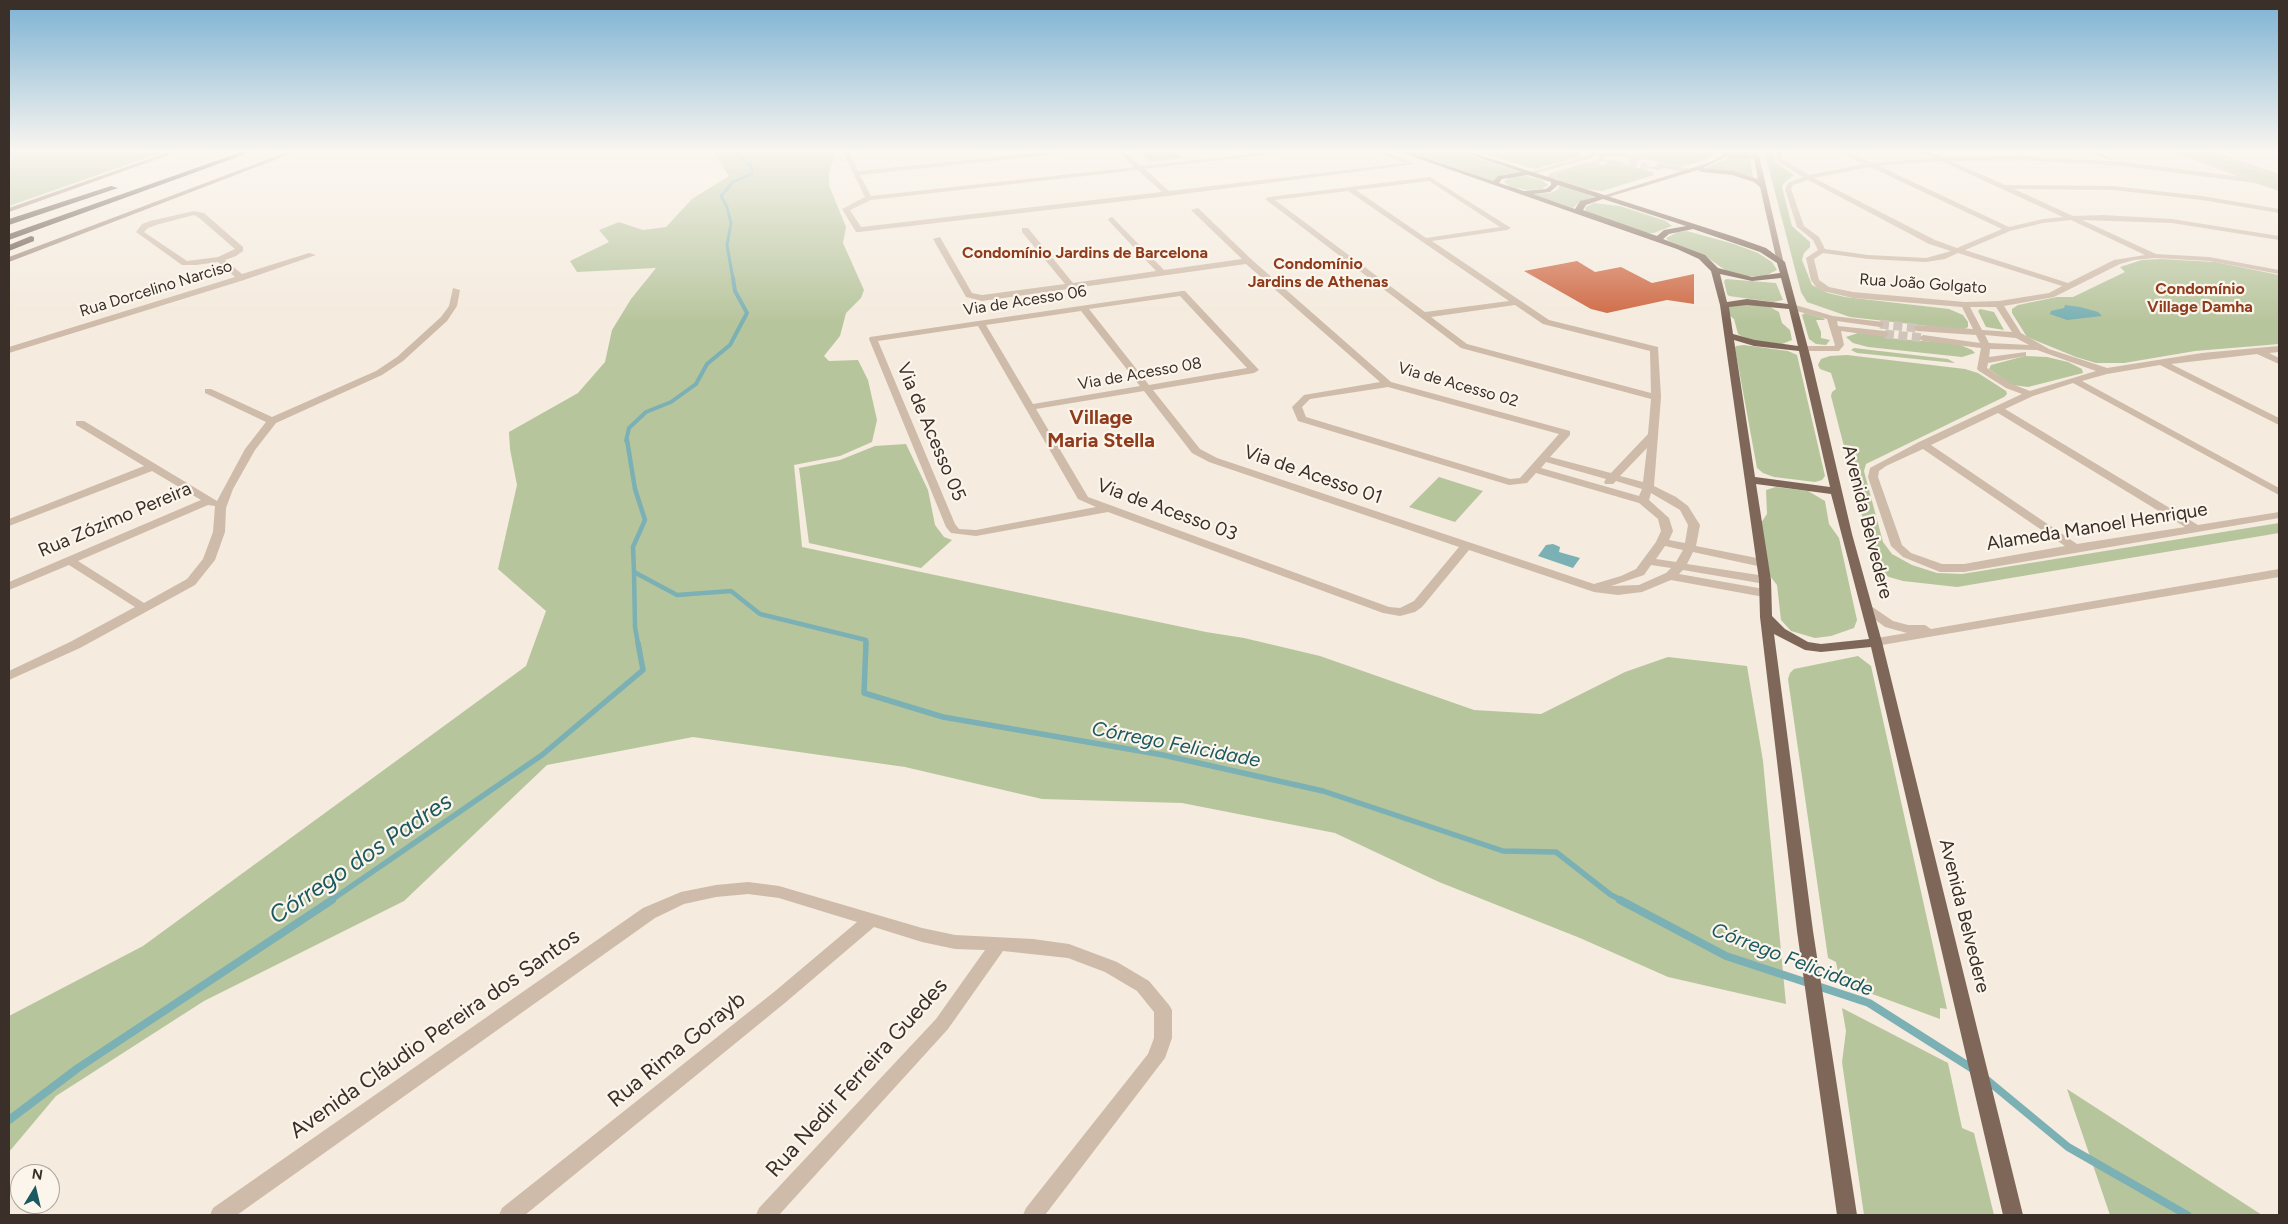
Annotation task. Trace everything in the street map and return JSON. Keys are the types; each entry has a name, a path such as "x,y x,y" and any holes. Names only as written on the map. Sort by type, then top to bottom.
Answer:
{"highway":[{"path":"9,222 52,208"},
{"path":"9,231 72,208"},
{"path":"9,237 90,208"},
{"path":"9,248 105,208"}],"main road":[{"path":"9,260 144,208"},
{"path":"1564,208 1659,240 1702,257 1715,270 1724,305 1762,562 1766,617 1805,931 1847,1215"},
{"path":"1579,208 1579,211 1584,215"},
{"path":"1637,208 1763,250 1781,262"},
{"path":"1768,208 1781,262"},
{"path":"1659,240 1667,232 1681,229 1700,229"},
{"name":"Avenida Belvedere","path":"1781,262 1835,491 1876,642 2013,1215"},
{"path":"1715,270 1752,279 1784,276"},
{"path":"1724,305 1747,302 1792,307"},
{"path":"1728,335 1754,344 1803,349"},
{"path":"1750,480 1835,491"},
{"path":"1766,617 1780,632 1806,646 1821,648 1876,642"}],"street":[{"path":"848,208 846,209 859,230 1047,208"},
{"path":"1281,208 1464,346 1656,397"},
{"path":"1378,208 1546,322 1655,349 1656,397 1648,487 1643,501"},
{"path":"1426,240 1507,228 1476,208"},
{"path":"1795,208 1801,227 1816,239 1822,251 1876,258 1926,260 1942,257 2008,229 2043,221 2073,218 2103,217 2172,221 2279,238"},
{"path":"1867,208 1932,242 2069,286"},
{"path":"1964,208 2008,229"},
{"path":"2052,208 2155,256"},
{"path":"2262,208 2279,211"},
{"name":"Via de Acesso 02","path":"1195,210 1248,261 1388,384 1566,433 1543,458"},
{"path":"194,213 201,215 240,249 220,259 196,264 185,263 140,232 145,226 168,218 194,213"},
{"path":"1112,219 1162,273"},
{"path":"1025,230 1071,286"},
{"path":"937,239 968,295 974,298 1248,261"},
{"name":"Rua João Golgato","path":"1822,251 1810,258 1815,280 1826,289 1853,295 1965,305 1999,304 2050,295 2117,262 2155,256 2209,258 2279,272"},
{"name":"Rua Dorcelino Narciso","path":"9,350 312,255"},
{"path":"220,259 241,278"},
{"path":"9,676 144,608 191,582 209,560 219,532 220,508 228,489 250,449 272,421 370,377 400,359 444,319 453,306 456,290"},
{"name":"Via de Acesso 06","path":"873,339 1182,293 1254,370"},
{"path":"1424,315 1517,302"},
{"path":"1999,304 2018,335 2041,349 2106,372"},
{"path":"1965,305 1986,346 1982,369 1990,375 2030,394"},
{"path":"1792,307 1822,313 1831,318 1880,324"},
{"name":"Via de Acesso 01","path":"1083,308 1196,451 1214,460 1594,588 1618,591 1634,589 1670,576"},
{"path":"1803,349 1836,349 1840,345 1831,318"},
{"name":"Via de Acesso 03","path":"981,323 1084,499 1387,610 1400,612 1411,609 1418,604 1467,545"},
{"path":"1835,328 1885,334"},
{"path":"1917,328 2018,335"},
{"path":"9,338 19,347"},
{"path":"1923,338 1986,346 2041,349"},
{"name":"Via de Acesso 05","path":"873,339 950,525 955,531 963,533 988,531 1109,508"},
{"path":"1983,361 2041,349"},
{"path":"1923,444 2030,394 2074,380 2160,362 2256,350 2279,349"},
{"path":"2256,350 2279,361"},
{"path":"2160,362 2279,422"},
{"name":"Via de Acesso 08","path":"1031,407 1254,370"},
{"path":"2074,380 2279,492"},
{"path":"1388,384 1306,397 1297,407 1302,419 1509,482 1522,481 1543,458 1648,487 1672,499 1684,508 1694,524 1690,548 1679,567 1670,576"},
{"path":"208,391 272,421"},
{"path":"1998,409 2197,529"},
{"path":"80,423 220,508"},
{"path":"1604,490 1612,478 1653,435"},
{"path":"1923,444 2075,548"},
{"name":"Alameda Manoel Henrique","path":"1923,444 1874,470 1873,477 1897,546 1907,555 1922,563 1940,568 1964,568 2279,515"},
{"path":"12,518 152,467"},
{"path":"1533,469 1643,501 1663,518 1667,531 1662,542 1640,572 1625,579 1594,588"},
{"name":"Rua Zózimo Pereira","path":"9,586 208,501"},
{"path":"1662,542 1762,562"},
{"path":"69,560 144,608"},
{"path":"1648,561 1764,587"},
{"path":"1876,642 2279,573"},
{"path":"1670,576 1764,587"},
{"path":"1867,609 1889,624 1908,629 1950,628"},
{"name":"Avenida Cláudio Pereira dos Santos","path":"220,1215 650,913 681,898 716,891 748,888 780,892 922,935 955,942 1033,946 1069,951 1111,967 1142,986 1163,1010 1163,1038 1156,1058 1033,1215"},
{"name":"Rua Rima Gorayb","path":"509,1215 772,1004 872,919"},
{"name":"Rua Nedir Ferreira Guedes","path":"766,1215 942,1024 998,945"}],"green space":[{"path":"684,208 838,208 846,227 843,243 864,290 861,298 846,313 840,336 824,356 829,361 858,360 868,380 877,420 872,442 840,456 794,465 802,547 1206,632 1244,638 1320,656 1474,710 1541,714 1625,672 1668,657 1747,666 1763,761 1786,1004 1668,977 1580,938 1439,882 1335,833 1182,803 1042,799 905,767 693,737 547,765 404,901 204,1001 56,1096 9,1152 9,1016 143,946 526,666 546,611 498,569 517,485 510,449 509,432 578,393 605,362 612,330 631,299 656,268 577,272 570,261 609,242 599,230 619,222 643,230 666,227"},
{"path":"1586,208 1627,208 1666,221 1672,226 1654,233 1646,233 1588,213"},
{"path":"1779,208 1787,208 1792,226 1810,242 1810,247 1804,253 1802,260 1812,285 1828,293 1845,297 1949,309 1963,315 1968,322 1968,327 1963,330 1850,317 1807,302 1801,292"},
{"path":"1687,231 1758,253 1772,262 1777,270 1763,277 1728,272 1708,258 1666,238 1678,232"},
{"path":"2142,260 2215,262 2279,275 2279,344 2195,351 2124,363 2096,363 2027,337 2012,313 2012,309 2018,305 2057,297 2073,297 2125,272 2120,267"},
{"path":"1726,279 1776,283 1783,300 1773,302 1729,296 1724,281"},
{"path":"1737,303 1770,307 1779,312 1782,323 1790,330 1792,340 1782,344 1757,341 1738,334 1734,319 1729,315 1729,307"},
{"path":"1980,309 1994,312 2004,330 1986,327 1978,311"},
{"path":"1805,313 1825,320 1816,320 1821,332 1821,338 1830,340 1826,345 1816,344 1809,339 1802,315"},
{"path":"1858,333 1886,336 1887,338 1958,344 1975,353 1962,357 1868,347 1853,343 1846,337"},
{"path":"1744,345 1788,351 1797,355 1825,476 1822,480 1815,482 1774,477 1763,473 1757,468 1735,348 1736,346"},
{"path":"1854,348 1948,359 1955,363 1857,353 1851,350"},
{"path":"1847,355 1965,369 1978,373 2006,391 2007,394 1866,464 1864,471 1883,542 1892,554 1912,565 1937,573 1962,574 2279,523 2279,533 1957,587 1903,581 1889,577 1877,569 1872,555 1831,396 1832,392 1836,389 1831,373 1820,369 1818,365 1821,359 1830,356"},
{"path":"2025,356 2047,357 2068,362 2082,369 2083,373 2028,387 2012,385 1989,369 1991,365"},
{"path":"906,444 928,490 935,525 944,537 952,540 921,568 809,543 799,468 840,460 875,446"},
{"path":"1439,477 1483,491 1455,522 1409,507"},
{"path":"1776,487 1808,491 1825,501 1829,524 1839,538 1857,620 1854,628 1831,636 1815,638 1791,631 1781,620 1777,585 1770,576 1761,523 1767,514 1766,490"},
{"path":"1858,656 1871,666 1947,1009 1940,1008 1940,1019 1840,982 1836,962 1828,958 1788,679 1794,669"},
{"path":"1842,1008 1948,1063 1962,1128 1974,1133 1994,1215 1864,1215 1842,1062 1846,1031"},
{"path":"2067,1089 2262,1215 2110,1215"}],"water":[{"path":"2065,305 2098,312 2102,316 2067,320 2050,314 2051,311 2064,308"},
{"path":"1553,544 1560,547 1559,552 1580,558 1573,568 1538,556 1546,545"}],"building":[{"path":"1577,261 1595,272 1621,267 1652,283 1694,274 1694,304 1667,300 1607,313 1591,309 1524,271"}],"waterway":[{"name":"Córrego Felicidade","path":"727,208 731,223 727,245 733,279"},
{"name":"Córrego Felicidade","path":"626,441 629,428 646,412 671,402 696,384 707,364 730,345 747,313 735,291 733,278"},
{"name":"Córrego Felicidade","path":"627,440 635,489 645,520 633,547 634,572"},
{"name":"Córrego Felicidade","path":"634,572 677,595 731,591 760,614 866,640 866,643"},
{"name":"Córrego dos Padres","path":"634,572 635,627 638,644"},
{"name":"Córrego dos Padres","path":"330,901 542,755 643,670 638,643"},
{"name":"Córrego Felicidade","path":"866,643 864,693 943,717 1163,755 1323,791 1503,851 1556,852 1611,895 1623,901"},
{"name":"Córrego dos Padres","path":"9,1120 78,1068 332,900"},
{"name":"Córrego Felicidade","path":"1620,900 1726,956 1869,1003 1973,1069"},
{"name":"Córrego Felicidade","path":"1987,1080 2068,1147 2187,1215"}],"tunnel":[{"path":"1880,324 1917,328"},
{"path":"1885,334 1923,338"}],"district":[{"name":"Condomínio Jardins de Barcelona","path":"1085,253"},
{"name":"Condomínio Jardins de Athenas","path":"1318,273"},
{"name":"Condomínio Village Damha","path":"2200,298"},
{"name":"Village Maria Stella","path":"1101,430"}]}
